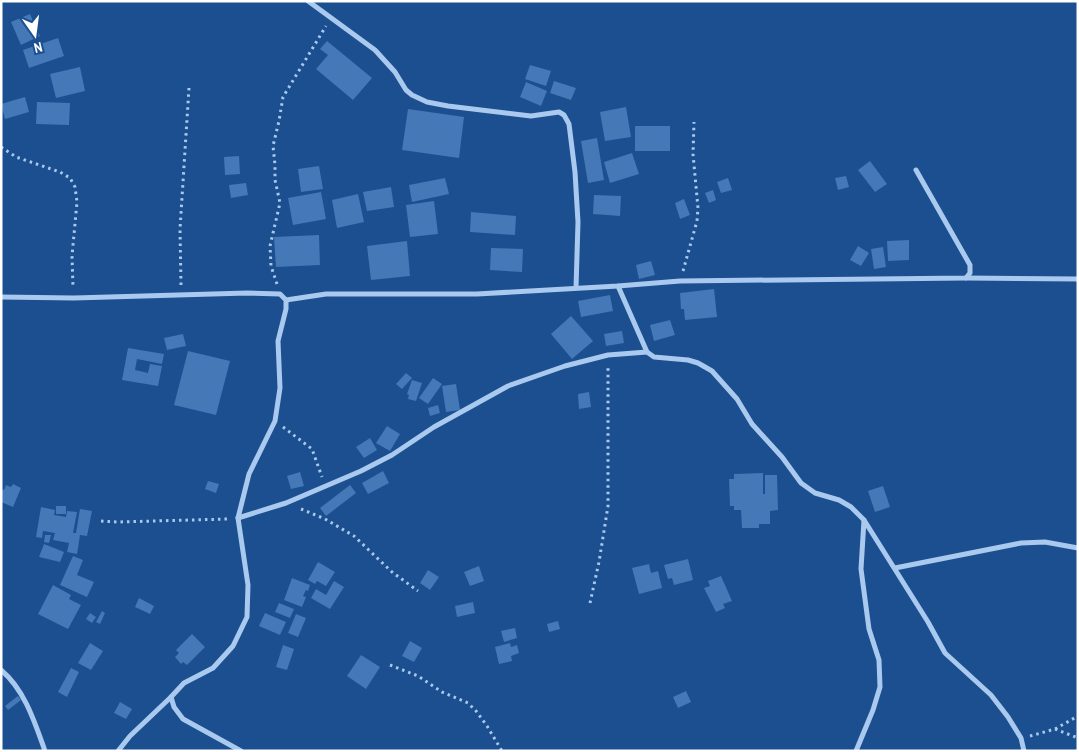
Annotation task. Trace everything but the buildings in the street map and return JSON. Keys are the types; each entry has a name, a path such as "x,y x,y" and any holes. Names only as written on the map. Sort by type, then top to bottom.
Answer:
{"street":[{"path":"308,1 330,19 375,50 395,72 406,90 426,102 531,116 559,112 564,115 569,124 575,172 578,222 576,288"},
{"path":"916,170 970,265 970,273 966,278"},
{"path":"286,300 326,294 477,294 680,281 966,278 1078,280"},
{"path":"618,286 647,352"},
{"path":"1,297 74,298 247,293 280,294 286,300 286,309 278,341 280,388 275,421 249,474 238,518 248,585 247,617 233,646 214,668 184,683 172,697 130,736 118,751"},
{"path":"238,518 286,503 379,462 434,427 508,386 565,366 608,355 647,352 654,356 688,360 712,371 737,399 752,424 782,457 801,483 816,493 839,500 851,507 864,520 895,568 945,653 991,695 1021,738 1024,751"},
{"path":"856,751 873,710 880,687 879,660 869,629 861,569 864,520"},
{"path":"895,568 1021,543 1045,542 1078,548"},
{"path":"1,670 23,696 45,751"},
{"path":"172,697 174,707 183,720 241,751"}],"path":[{"path":"280,294 270,259 270,246 280,203 275,180 273,146 283,97 330,19"},
{"path":"181,295 180,229 189,88"},
{"path":"680,281 697,221 698,208 693,154 694,122"},
{"path":"1,147 16,157 60,172 70,178 75,187 77,202 72,256 74,298"},
{"path":"590,604 608,506 608,355"},
{"path":"275,421 312,449 325,487"},
{"path":"286,503 325,520 354,536 392,572 418,591"},
{"path":"101,521 126,522 238,518"},
{"path":"390,665 418,676 442,692 468,703 487,726 502,751"},
{"path":"1021,738 1054,729 1078,716"},
{"path":"1054,729 1078,738"}]}
